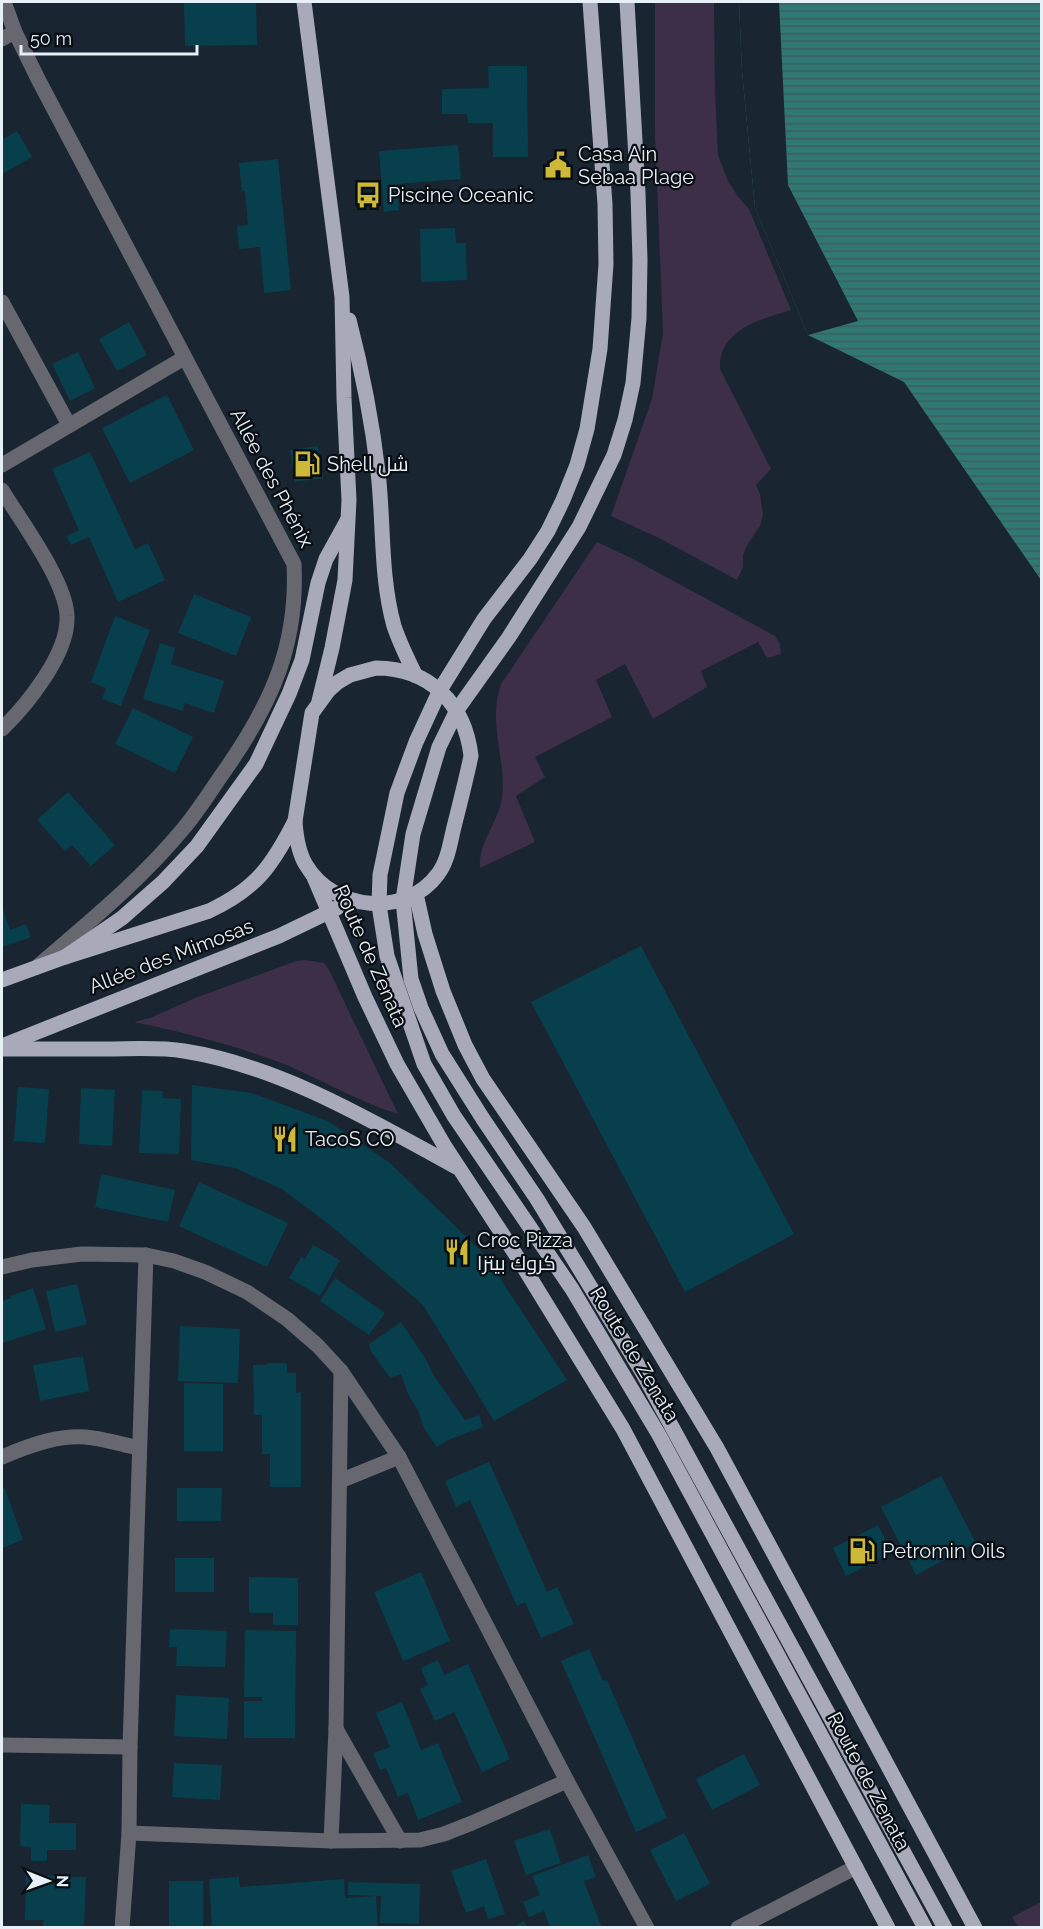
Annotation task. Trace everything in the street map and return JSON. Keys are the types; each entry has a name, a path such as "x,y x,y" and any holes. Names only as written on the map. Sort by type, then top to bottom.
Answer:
{"main road":[{"path":"304,2 342,297 348,518 345,580 319,701"},
{"name":"Route de Zenata","path":"590,2 605,204 606,264 600,349 587,429 577,465 548,531 530,560 484,619 440,690 416,742 397,793 380,875 379,905 387,956 424,1064 454,1116 572,1289 659,1435 925,1928"},
{"name":"Route de Zenata","path":"627,2 640,260 639,318 634,372 625,420 614,455 579,527 509,638 457,710 439,747 413,834 410,897 411,979 421,1008 442,1054 537,1199 641,1370 945,1928"},
{"path":"342,297 365,385 373,430 389,604 402,648 416,676"},
{"path":"65,957 122,918 163,882 196,846 256,764 289,694 302,660 318,584 326,560 348,518"},
{"path":"295,821 312,713 319,701 338,682 362,671 390,668 416,676 440,690 457,710 469,738 471,756 445,863 428,886 410,897 379,905 353,901 335,894 314,877"},
{"name":"Route de Zenata","path":"295,821 299,851 314,877 369,1007 397,1064 426,1115 623,1429 888,1928"},
{"name":"Allée des Mimosas","path":"2,980 227,903 258,880 270,866 280,852 295,821"},
{"name":"Route de Zenata","path":"410,897 425,934 443,991 465,1045 483,1079 584,1227 717,1448 975,1928"},
{"name":"Allée des Mimosas","path":"2,1047 279,936 353,901"},
{"path":"2,1047 155,1048 184,1051 235,1062 269,1074 358,1114 459,1168"}],"street":[{"name":"Allée des Phénix","path":"4,2 8,36 38,79 294,564 295,592 291,631 280,668 266,705 249,735 184,828 135,880 37,967"},
{"path":"2,302 69,425"},
{"path":"2,465 184,358"},
{"path":"2,490 49,565 62,593 68,616 63,640 42,682 2,729"},
{"path":"2,1267 32,1260 82,1254 146,1255 174,1261 205,1272 246,1292 287,1319 318,1346 341,1371 399,1457 567,1781 647,1928"},
{"path":"122,1928 129,1833 146,1255"},
{"path":"331,1841 336,1729 341,1371"},
{"path":"2,1457 25,1447 62,1438 91,1437 139,1448"},
{"path":"340,1481 399,1457"},
{"path":"336,1729 400,1841"},
{"path":"2,1745 130,1748"},
{"path":"129,1833 331,1841 420,1840 444,1834 567,1781"},
{"path":"738,1928 856,1867"}],"shaded area":[{"path":"655,2 714,2 718,155 728,181 749,209 791,310 744,328 726,345 721,356 720,369 771,469 756,485 760,494 763,515 760,526 743,555 743,567 737,580 659,538 611,516 652,399 663,333 655,135"},
{"path":"739,2 1041,2 1041,580 904,382 808,335 755,208 742,71"},
{"path":"597,542 775,636 780,644 781,654 767,658 758,642 701,671 707,687 653,719 625,664 596,680 612,717 535,757 545,777 516,796 535,842 480,868 482,851 502,798 502,770 496,728 497,699 501,684"},
{"path":"296,961 324,963 329,970 398,1114 370,1104 289,1066 251,1052 134,1022 150,1018 195,998"},
{"path":"1041,1902 1041,1927 1018,1927 1012,1917"}],"pier":[{"path":"739,2 779,2 788,185 858,321 808,335 755,208 742,71"}],"building":[{"path":"184,2 256,2 257,45 185,46"},
{"path":"488,66 527,66 528,157 493,157 493,123 468,123 467,114 442,114 442,89 489,88"},
{"path":"17,131 32,157 2,174 2,140"},
{"path":"458,145 461,179 397,184 399,210 384,212 379,151"},
{"path":"278,159 291,290 264,293 260,247 239,249 237,226 248,225 245,191 242,191 239,163"},
{"path":"455,228 456,243 466,243 467,280 421,282 420,229"},
{"path":"129,322 147,355 117,371 99,339"},
{"path":"78,352 95,388 70,401 52,364"},
{"path":"167,395 194,450 130,483 102,428"},
{"name":"Shell شل","path":"318,446 323,478 295,482 290,450"},
{"path":"90,452 135,549 148,543 165,580 118,602 89,537 71,545 66,536 79,530 52,469"},
{"path":"194,594 251,617 236,656 178,633"},
{"path":"115,616 150,630 121,706 102,699 106,688 91,682"},
{"path":"160,643 175,648 171,664 224,681 214,713 185,703 183,711 143,699"},
{"path":"133,708 193,737 175,773 115,744"},
{"path":"68,792 115,845 91,866 72,845 65,851 37,820"},
{"path":"2,906 10,930 26,924 31,937 2,947"},
{"path":"641,946 794,1234 685,1292 531,1002"},
{"path":"192,1085 251,1093 328,1121 390,1163 484,1254 567,1380 494,1421 423,1305 330,1225 282,1189 235,1168 191,1160"},
{"path":"18,1087 49,1089 45,1143 14,1141"},
{"path":"81,1088 115,1090 112,1146 79,1144"},
{"path":"142,1090 163,1091 162,1098 181,1099 179,1154 139,1153"},
{"path":"101,1174 175,1190 168,1222 95,1207"},
{"path":"199,1182 288,1223 267,1267 179,1226"},
{"path":"313,1245 340,1260 320,1296 289,1278 301,1257 305,1259"},
{"path":"335,1278 385,1313 369,1335 320,1301"},
{"path":"77,1284 87,1324 55,1332 46,1291"},
{"path":"33,1288 46,1329 2,1343 2,1301"},
{"path":"401,1322 427,1361 432,1373 465,1420 479,1415 483,1427 448,1440 437,1447 424,1428 401,1374 390,1378 371,1351 369,1344"},
{"path":"180,1326 240,1329 238,1383 178,1381"},
{"path":"83,1356 89,1391 40,1401 33,1365"},
{"path":"267,1363 287,1363 287,1373 296,1373 296,1393 301,1392 301,1487 270,1487 270,1454 262,1454 262,1415 254,1415 253,1365 267,1365"},
{"path":"184,1383 223,1384 223,1451 184,1451"},
{"path":"489,1462 547,1592 557,1587 574,1624 541,1638 525,1602 517,1606 470,1500 456,1507 445,1481"},
{"path":"941,1476 976,1543 916,1575 881,1507"},
{"path":"5,1488 23,1540 2,1548 2,1489"},
{"path":"177,1488 222,1488 221,1521 177,1521"},
{"name":"Petromin Oils","path":"878,1525 892,1553 846,1576 833,1548"},
{"path":"175,1558 214,1558 214,1592 175,1592"},
{"path":"421,1572 450,1641 403,1661 374,1592"},
{"path":"249,1577 298,1578 298,1625 273,1625 273,1613 249,1613"},
{"path":"170,1629 227,1631 225,1667 176,1666 177,1647 169,1647"},
{"path":"245,1630 296,1631 295,1738 244,1738 244,1701 262,1701 262,1697 244,1697"},
{"path":"589,1649 603,1681 607,1680 667,1818 636,1832 561,1661"},
{"path":"438,1660 444,1675 468,1664 510,1759 482,1772 454,1712 435,1721 420,1689 428,1685 421,1668"},
{"path":"176,1695 229,1698 227,1739 174,1736"},
{"path":"402,1702 421,1750 438,1743 462,1802 418,1820 408,1793 398,1797 386,1768 380,1770 373,1753 390,1747 376,1713"},
{"path":"744,1754 760,1785 712,1810 696,1779"},
{"path":"174,1763 222,1765 220,1800 172,1797"},
{"path":"21,1804 50,1805 49,1823 76,1823 76,1850 47,1850 47,1861 31,1861 31,1847 20,1846"},
{"path":"550,1829 561,1863 526,1875 514,1841"},
{"path":"684,1833 710,1884 676,1901 650,1850"},
{"path":"588,1855 596,1877 584,1881 602,1928 550,1928 544,1911 529,1917 523,1902 540,1895 532,1876"},
{"path":"486,1859 505,1914 488,1919 484,1906 466,1913 451,1871"},
{"path":"26,1875 86,1877 84,1928 43,1928 43,1920 25,1920"},
{"path":"239,1877 240,1887 344,1879 345,1898 376,1896 378,1928 212,1928 209,1879"},
{"path":"169,1881 203,1881 203,1928 169,1928"},
{"path":"348,1882 420,1884 419,1924 380,1923 381,1896 348,1895"},
{"path":"524,1921 528,1928 511,1928"}],"place":[{"name":"Casa Ain Sebaa Plage","path":"558,165"},
{"name":"Piscine Oceanic","path":"368,195"},
{"name":"Shell شل","path":"307,464"},
{"name":"TacoS CO","path":"285,1139"},
{"name":"Croc Pizza كروك بيتزا","path":"457,1252"},
{"name":"Petromin Oils","path":"862,1551"}]}
